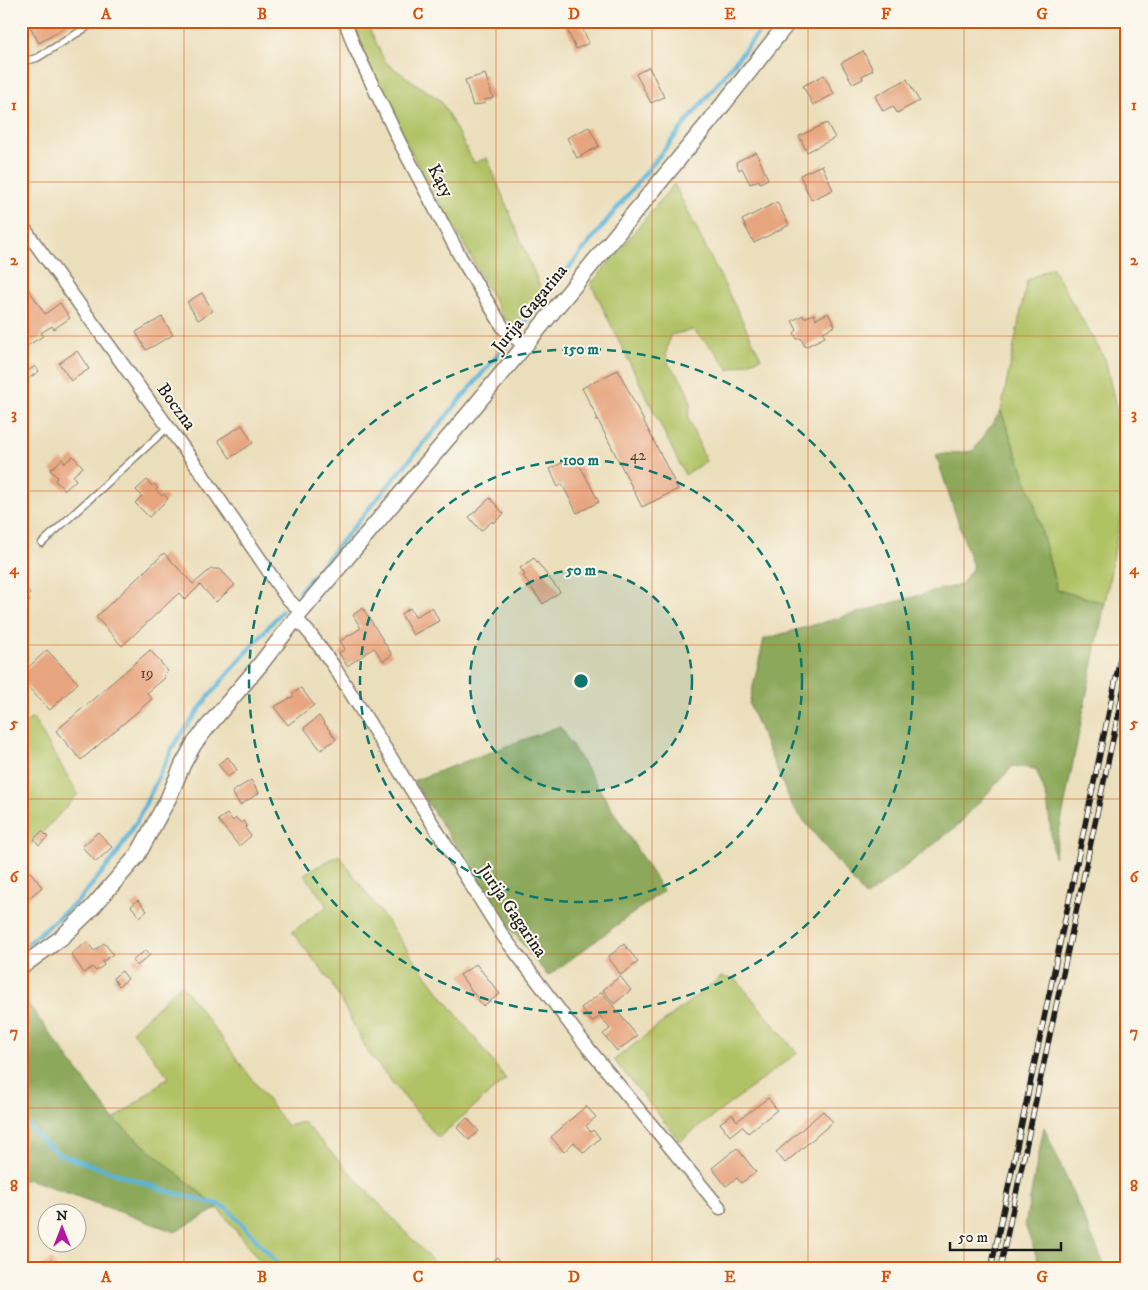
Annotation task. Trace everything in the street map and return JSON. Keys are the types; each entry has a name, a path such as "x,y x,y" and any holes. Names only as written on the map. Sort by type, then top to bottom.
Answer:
{"street":[{"name":"Kąty","path":"345,21 354,46 400,143 461,258 504,328 524,345"},
{"name":"Jurija Gagarina","path":"21,967 61,938 90,910 137,856 168,799 194,744 710,121 789,21"},
{"name":"Boczna","path":"21,224 168,427 299,615"},
{"name":"Jurija Gagarina","path":"299,615 333,665 504,936 589,1049 720,1208"}],"lane":[{"path":"21,62 37,58 97,21"},
{"path":"42,543 168,427"}],"green space":[{"path":"350,21 366,21 385,62 441,101 474,163 487,158 543,294 516,324 504,319 464,244 420,170"},
{"path":"674,184 761,358 729,370 715,351 693,330 670,335 666,354 669,365 683,382 691,402 688,418 706,461 685,475 591,284"},
{"path":"1052,267 1105,359 1120,424 1127,427 1127,482 1105,603 1057,590 1033,499 1001,411 1027,280"},
{"path":"1001,411 1033,499 1057,590 1105,603 1054,857 1047,799 1036,769 1013,766 956,827 866,897 792,806 749,704 764,639 961,585 973,567 936,455 973,451"},
{"path":"33,718 78,794 21,856 21,725"},
{"path":"560,726 663,891 548,976 512,931 413,781"},
{"path":"339,855 420,967 506,1079 438,1138 369,1054 331,982 292,932 327,906 304,874"},
{"path":"721,977 736,979 797,1053 680,1141 614,1060"},
{"path":"181,984 287,1126 303,1122 440,1269 266,1269 218,1208 114,1120 169,1077 132,1031"},
{"path":"21,994 114,1120 218,1208 175,1232 29,1179 21,1181"},
{"path":"1044,1127 1106,1269 1041,1269 1025,1225"}],"building":[{"path":"27,21 77,21 39,43"},
{"path":"579,21 589,43 576,49 564,23"},
{"path":"863,51 873,70 862,76 863,79 853,84 841,63"},
{"path":"649,67 664,97 651,103 636,74"},
{"path":"485,74 493,98 484,100 485,103 473,106 465,80"},
{"path":"824,75 834,94 813,105 803,86"},
{"path":"907,79 919,101 897,113 893,106 883,111 875,96"},
{"path":"827,123 835,138 807,152 799,136"},
{"path":"589,127 599,146 577,158 567,138"},
{"path":"756,152 768,179 760,183 759,180 750,184 742,168 739,170 736,162"},
{"path":"822,165 833,190 811,200 800,175"},
{"path":"777,202 789,225 754,243 742,220"},
{"path":"25,284 45,314 60,303 70,318 54,329 52,326 41,333 43,336 21,350 21,286"},
{"path":"202,293 213,311 198,320 187,302"},
{"path":"828,313 835,326 823,332 825,337 805,347 801,338 797,339 794,333 797,330 792,321 803,315 804,318 814,314 816,319"},
{"path":"162,317 173,335 146,350 136,332"},
{"path":"77,351 89,369 71,381 59,363"},
{"path":"35,366 39,371 28,379 24,374"},
{"path":"618,370 678,489 642,507 598,420 595,421 598,419 582,388"},
{"path":"21,373 29,384 21,390"},
{"path":"242,425 253,443 230,458 218,440"},
{"path":"73,456 83,467 73,476 76,480 65,490 55,481 57,477 50,470 62,459 65,463"},
{"path":"575,456 599,502 577,513 562,484 558,487 550,469"},
{"path":"147,480 152,486 154,484 158,488 156,490 162,496 164,494 168,499 149,517 135,503 142,496 136,490"},
{"path":"490,498 504,514 493,523 492,521 481,531 469,517"},
{"path":"164,553 193,584 211,569 220,569 235,585 216,602 200,585 185,600 179,593 122,646 96,617"},
{"path":"534,558 560,592 543,604 523,576 525,575 520,568"},
{"path":"22,584 30,594 27,597 30,601 21,608"},
{"path":"432,607 439,621 413,635 401,614 410,608 415,617"},
{"path":"363,608 392,655 383,661 374,648 347,666 339,653 345,649 340,641 361,628 353,615"},
{"path":"47,650 78,683 50,710 21,680 21,674"},
{"path":"150,650 168,671 163,676 165,678 147,693 152,699 81,760 56,731"},
{"path":"301,688 314,705 288,725 274,707 294,696 292,694"},
{"path":"319,716 336,739 321,750 304,728"},
{"path":"228,757 237,770 228,777 218,764"},
{"path":"251,780 259,793 240,805 232,792"},
{"path":"227,814 233,821 236,818 241,823 243,821 247,826 245,828 251,836 239,846 218,820"},
{"path":"42,831 48,837 39,845 34,839"},
{"path":"98,832 112,847 96,862 82,847"},
{"path":"30,872 42,887 23,903 21,901 21,879"},
{"path":"138,900 147,911 140,917 131,906"},
{"path":"87,942 94,951 104,943 113,954 102,962 104,965 96,971 92,967 84,973 71,954"},
{"path":"624,944 638,962 621,975 608,957"},
{"path":"146,950 150,955 137,966 132,961"},
{"path":"476,964 500,994 483,1006 460,975"},
{"path":"122,971 128,979 119,986 113,978"},
{"path":"620,976 631,990 614,1004 603,990"},
{"path":"602,992 637,1036 617,1051 603,1034 610,1029 600,1016 592,1022 581,1008"},
{"path":"768,1098 777,1110 748,1133 742,1126 730,1136 720,1123 732,1114 737,1121"},
{"path":"586,1106 596,1117 586,1126 591,1132 593,1130 600,1138 584,1153 574,1142 564,1152 551,1137"},
{"path":"823,1111 833,1122 785,1163 776,1152"},
{"path":"467,1118 479,1131 469,1140 457,1128"},
{"path":"737,1148 756,1172 741,1183 737,1178 726,1186 712,1168"},
{"path":"497,1257 506,1269 483,1269"},
{"path":"52,1259 57,1269 34,1269"}],"waterway":[{"path":"522,326 768,21"},
{"path":"299,592 506,345"},
{"path":"21,949 79,900 115,857 138,819 175,743 209,696 282,611"},
{"path":"21,1118 44,1142 59,1154 170,1192 217,1204 228,1209 283,1269"}],"railway":[{"path":"991,1269 1127,626"},
{"path":"1000,1269 1127,673"}]}
